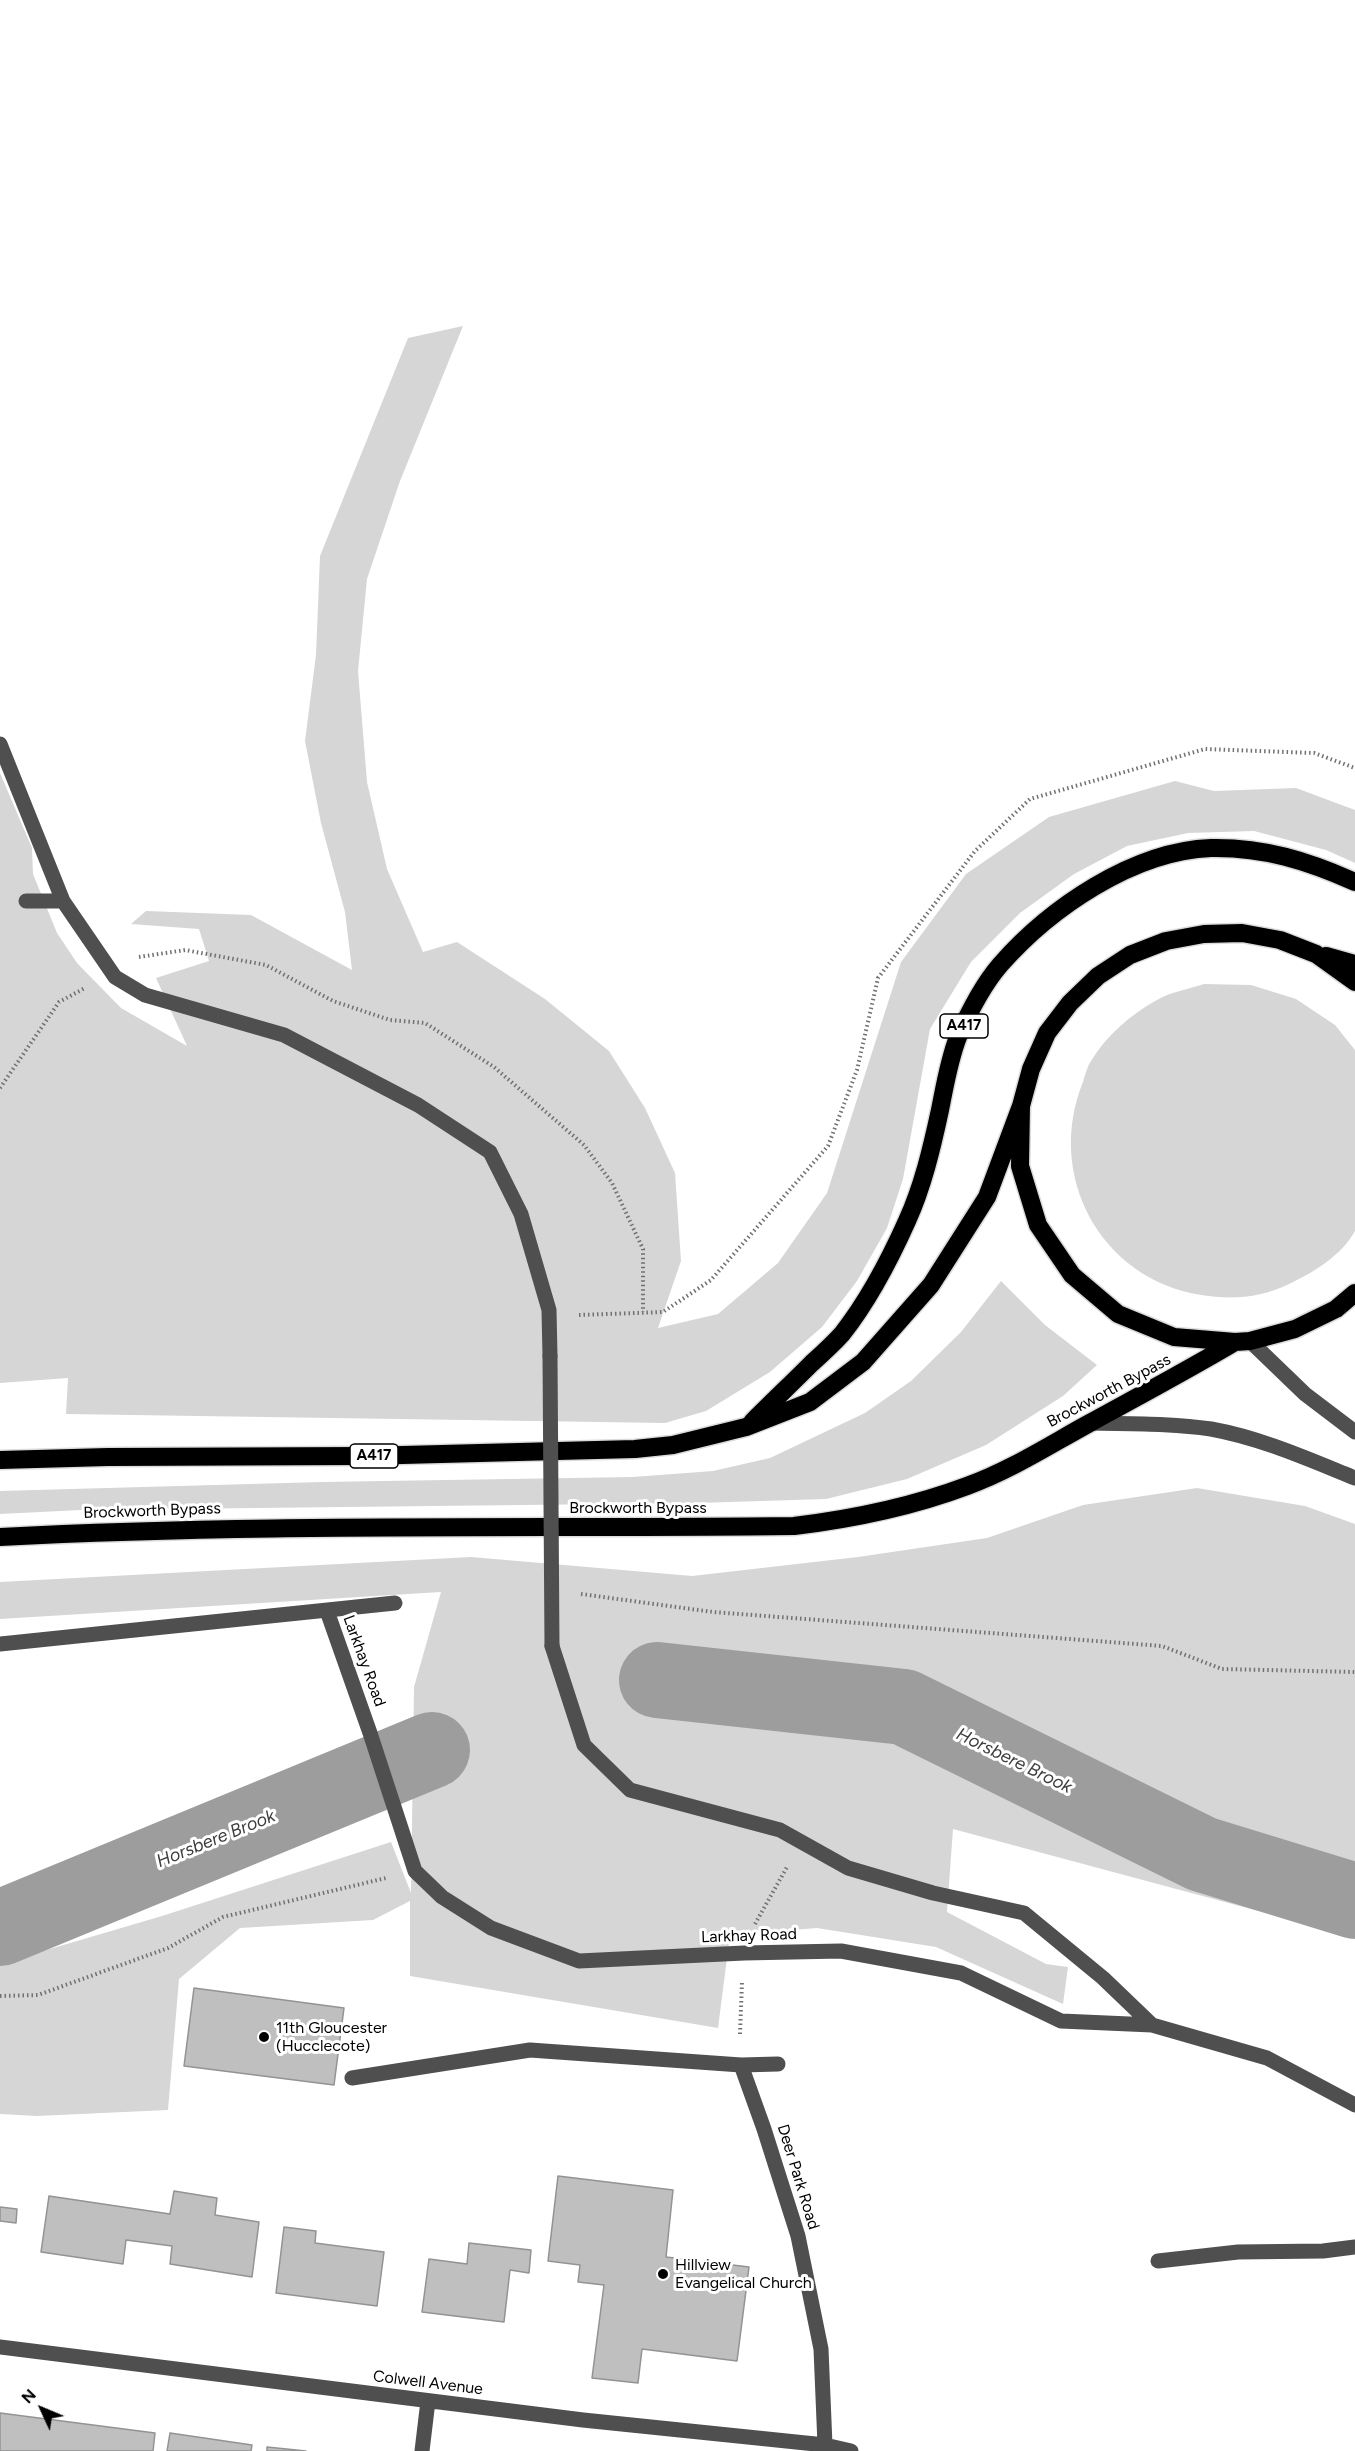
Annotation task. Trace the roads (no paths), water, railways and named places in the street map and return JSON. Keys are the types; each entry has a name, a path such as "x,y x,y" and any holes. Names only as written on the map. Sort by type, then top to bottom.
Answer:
{"highway":[{"name":"A417","path":"746,1427 841,1335 876,1280 908,1221 923,1179 948,1071 958,1039 974,1003 999,966 1033,932 1063,906 1129,869 1170,855 1210,848 1291,856 1355,882"},
{"path":"1355,964 1316,954 1280,940 1242,933 1204,934 1166,941 1130,955 1098,976 1070,1003 1047,1034 1031,1069 1021,1106 1020,1166 1038,1225 1072,1275 1118,1314 1174,1336 1242,1341 1295,1329 1336,1309 1355,1293"},
{"path":"1316,954 1355,982"},
{"name":"A417","path":"0,1460 342,1456 635,1449 673,1445 746,1427 810,1402 834,1385 863,1362 924,1293 987,1197 1021,1106"},
{"name":"Brockworth Bypass","path":"0,1537 108,1531 347,1526 794,1526 861,1515 917,1502 968,1486 1022,1461 1242,1341"}],"street":[{"path":"0,744 63,900 115,977 145,995 284,1035 418,1105 490,1152 521,1214 549,1310 552,1646 584,1745 630,1790 780,1830 848,1868 933,1893 1024,1913 1103,1978 1152,2025"},
{"path":"26,901 63,900"},
{"path":"1242,1341 1355,1432"},
{"path":"1090,1422 1173,1425 1211,1430 1251,1439 1300,1455 1355,1478"},
{"name":"Larkhay Road","path":"0,1644 395,1603"},
{"name":"Larkhay Road","path":"327,1611 415,1871 442,1897 491,1928 579,1961 841,1951 961,1973 1061,2021 1152,2025 1267,2058 1355,2105"},
{"path":"352,2078 530,2050 741,2065 778,2064"},
{"name":"Deer Park Road","path":"741,2065 798,2235 821,2349 825,2445"},
{"path":"1158,2261 1238,2252 1323,2251 1355,2247"},
{"name":"Colwell Avenue","path":"0,2347 584,2420 825,2445 851,2451"},
{"path":"422,2451 428,2401"}],"waterway":[{"name":"Horsbere Brook","path":"657,1680 904,1707 1202,1854 1355,1901"},
{"name":"Horsbere Brook","path":"0,1928 432,1750"}],"place":[{"name":"11th Gloucester (Hucclecote)","path":"264,2037"},
{"name":"Hillview Evangelical Church","path":"663,2274"}]}
